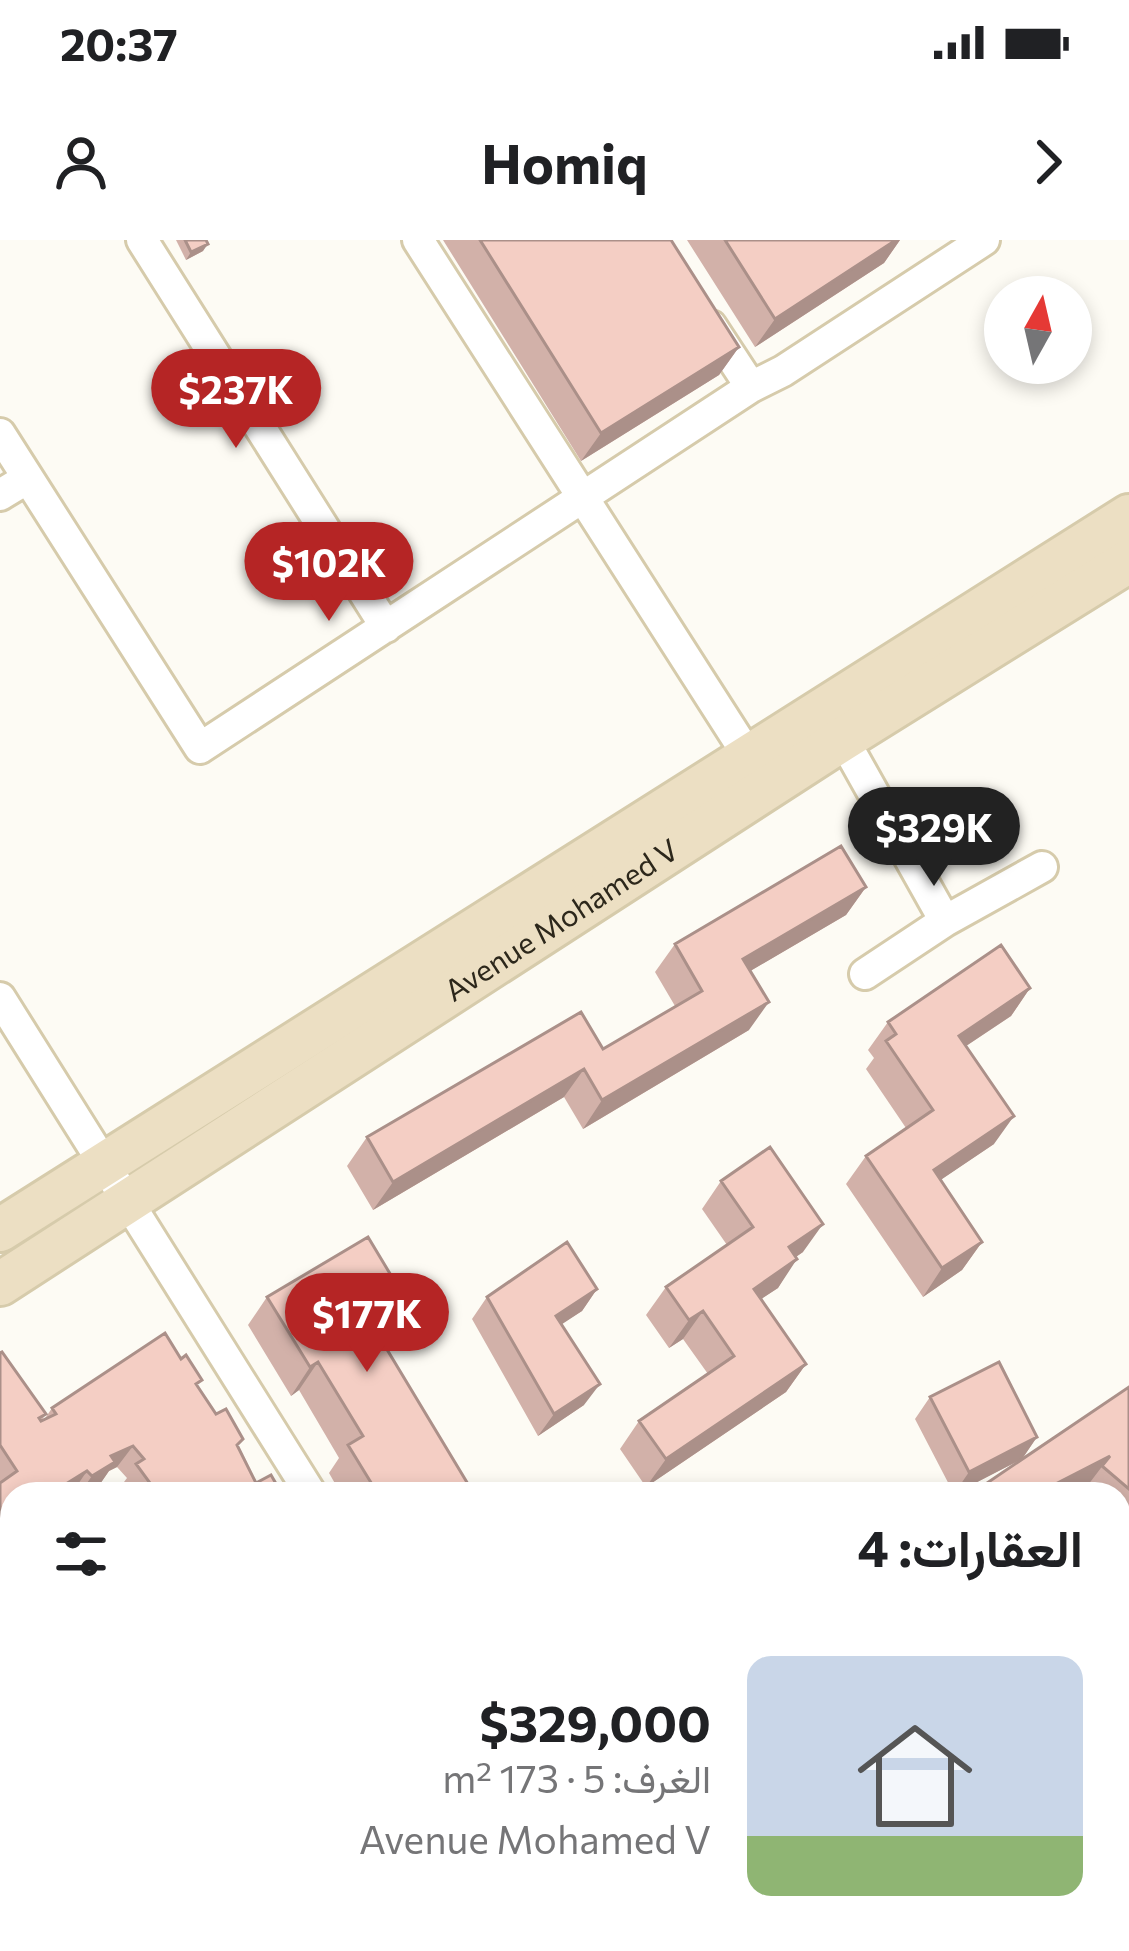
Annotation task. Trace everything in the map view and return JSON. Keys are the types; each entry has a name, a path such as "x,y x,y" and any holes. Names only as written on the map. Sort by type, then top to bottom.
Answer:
{"street":[{"path":"142,240 386,627"},
{"path":"418,240 749,757"},
{"path":"2,440 200,748 582,496 783,371 942,251 984,240"},
{"path":"692,296 751,387"},
{"path":"0,495 28,478"},
{"name":"Avenue Mohamed V","path":"0,1230 1129,516"},
{"name":"Avenue Mohamed V","path":"0,1284 1129,561"},
{"path":"843,740 945,921"},
{"path":"865,974 945,921 1042,867"},
{"path":"0,998 304,1482"}],"building":[{"path":"185,240 206,240 208,244 191,252"},
{"path":"480,240 671,240 739,347 601,433"},
{"path":"725,240 896,240 775,319"},
{"path":"841,846 866,887 743,959 769,1002 602,1100 584,1069 393,1182 367,1137 581,1012 603,1049 702,991 675,944"},
{"path":"1001,945 1030,988 959,1036 1014,1116 934,1170 982,1242 942,1268 866,1156 933,1110 886,1041 896,1034 888,1022"},
{"path":"770,1147 823,1224 789,1247 797,1259 754,1289 806,1364 666,1459 639,1421 734,1356 703,1311 689,1320 666,1287 753,1227 721,1181"},
{"path":"368,1237 392,1277 356,1298 467,1482 371,1482 348,1445 363,1436 318,1362 310,1367 267,1297"},
{"path":"567,1242 597,1289 556,1316 600,1384 554,1414 487,1297"},
{"path":"165,1333 202,1380 196,1384 216,1414 226,1409 243,1439 237,1445 256,1482 149,1482 136,1464 144,1459 133,1446 111,1456 115,1462 92,1476 87,1471 69,1482 1,1482 17,1471 0,1445 0,1353 46,1414 41,1421 56,1414 52,1408"},
{"path":"999,1362 1037,1437 969,1472 930,1397"},
{"path":"1129,1387 1129,1482 1121,1482 1102,1466 1110,1456 1059,1482 988,1482"}]}
